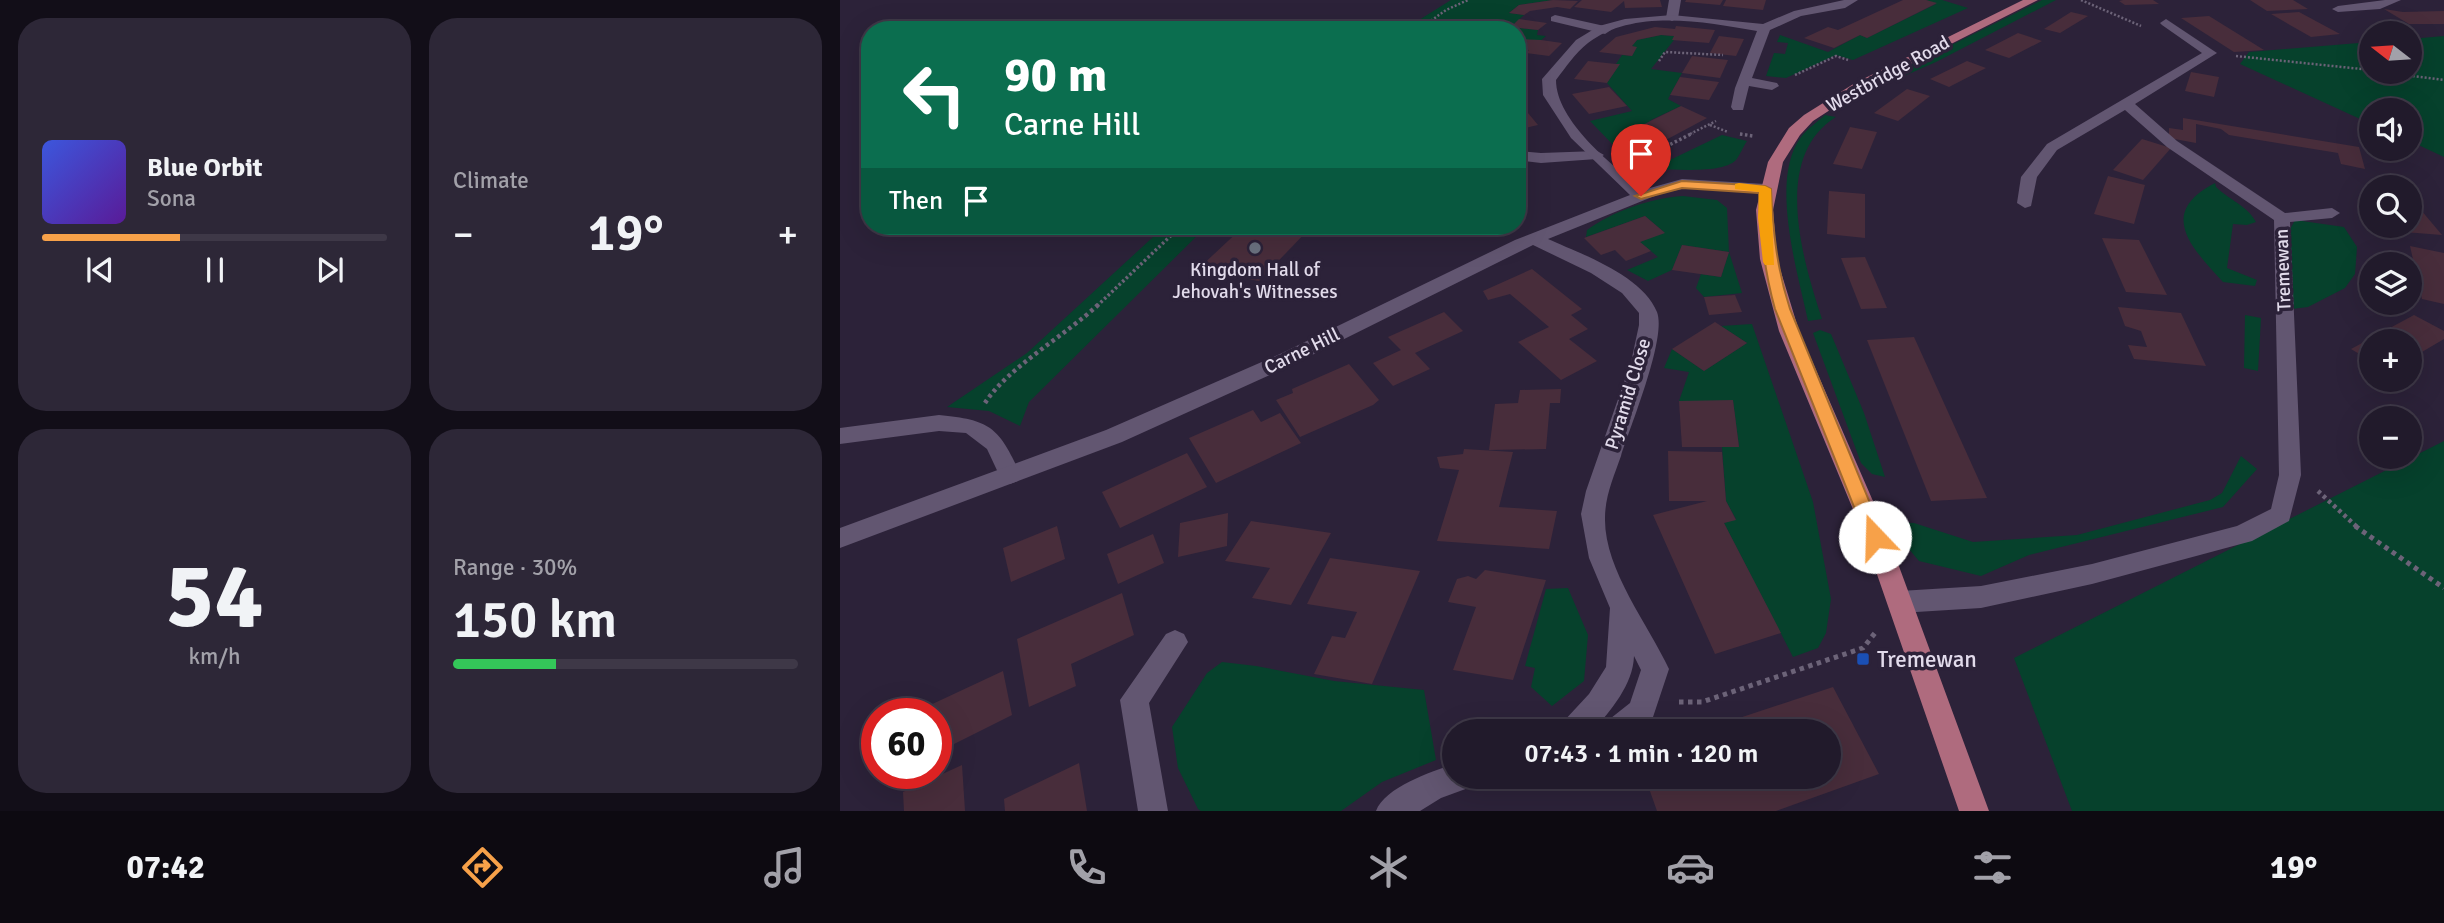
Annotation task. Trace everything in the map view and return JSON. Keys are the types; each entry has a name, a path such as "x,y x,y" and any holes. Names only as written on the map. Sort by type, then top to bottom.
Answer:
{"main road":[{"name":"Westbridge Road","path":"1974,811 1859,493 1795,346 1772,275 1767,246 1765,189 1783,146 1798,128 1836,99 2032,0"}],"street":[{"path":"1672,18 1675,0"},
{"path":"1641,196 1613,174 1559,113 1550,95 1549,79 1585,39 1621,23 1672,18 1764,28 1798,13 1841,6 1852,0"},
{"path":"2338,9 2380,6 2395,0"},
{"path":"1555,19 1605,30"},
{"path":"2025,203 2029,177 2052,146 2211,53 2166,23"},
{"path":"1738,107 1738,97 1764,28"},
{"path":"1746,81 1772,86"},
{"name":"Tremewan","path":"2126,103 2172,144 2282,218 2332,213"},
{"path":"1526,156 1541,158 1597,155"},
{"name":"Carne Hill","path":"840,538 1114,436 1287,359 1534,239 1641,196 1682,184 1765,189"},
{"name":"Tremewan","path":"1900,602 1981,597 2092,574 2243,534 2281,514 2290,475 2282,218"},
{"name":"Pyramid Close","path":"1534,239 1602,272 1635,295 1648,314 1646,345 1602,478 1593,521 1598,546 1623,607 1656,669 1642,711 1632,719"},
{"path":"840,436 939,424 971,426 996,444 1010,475"},
{"name":"Pyramid Close","path":"1585,719 1599,703 1620,670 1623,607"},
{"path":"1153,811 1134,700 1175,642"},
{"path":"1391,811 1442,783"}],"path":[{"path":"1430,21 1446,9 1468,0"},
{"path":"1659,61 1665,52 1728,55"},
{"path":"2239,56 2359,70"},
{"path":"2422,77 2444,80"},
{"path":"1613,174 1710,125 1738,107"},
{"path":"1710,125 1721,130"},
{"path":"971,426 995,387 1076,326 1172,235"},
{"path":"2290,475 2315,488 2348,521 2444,588"},
{"path":"1645,704 1702,702 1863,648 1900,602"}],"green space":[{"path":"1451,0 1553,0 1519,5 1509,13 1524,15 1518,21 1417,21"},
{"path":"1926,0 1942,0 1968,8 1853,60 1836,55 1786,78 1766,76 1774,53 1785,54 1788,43 1777,42 1780,35 1828,52 1860,35 1867,38 1936,4"},
{"path":"2042,0 2056,0 1936,62 1879,87 1836,113 1830,112 1871,85"},
{"path":"1526,29 1538,30 1537,35 1546,36 1539,42 1526,40"},
{"path":"1661,35 1674,36 1674,40 1651,69 1682,73 1668,99 1681,106 1651,120 1632,142 1618,150 1590,121 1632,111 1607,83 1622,55 1632,56 1636,48 1632,46 1637,40"},
{"path":"2444,36 2444,157 2422,147 2422,98 2359,98 2359,119 2240,64 2249,52 2359,43 2359,84 2422,84 2422,38"},
{"path":"1825,115 1836,117 1816,135 1804,157 1798,183 1801,240 1822,319 1808,321 1789,227 1787,177 1792,155 1801,137"},
{"path":"1722,135 1747,141 1736,160 1729,165 1707,169 1649,170"},
{"path":"2215,183 2221,192 2248,211 2256,222 2247,225 2233,224 2227,268 2257,280 2255,286 2223,282 2200,256 2185,231 2187,206 2197,194"},
{"path":"1683,196 1717,200 1727,208 1729,252 1682,245 1672,270 1648,281 1627,270 1658,257 1640,242 1664,232 1645,216 1586,237 1587,230 1620,211 1658,199"},
{"path":"2295,220 2344,227 2357,247 2355,274 2345,288 2308,307 2284,310 2283,243"},
{"path":"1155,235 1198,235 1029,402 1020,426 989,411 947,407 1027,353"},
{"path":"1729,252 1742,293 1704,297 1696,288 1701,274 1721,277"},
{"path":"2245,315 2261,318 2258,371 2244,368"},
{"path":"1752,324 1813,502 1831,599 1826,633 1818,648 1793,657 1724,523 1736,519 1726,501 1722,447 1739,446 1733,401 1679,401 1689,372 1664,368 1672,349 1704,371 1747,343 1721,326"},
{"path":"1820,330 1831,334 1864,413 1885,477 1872,474 1861,463 1813,333"},
{"path":"2444,441 2444,811 2072,811 2014,658 2389,469 2422,469 2422,452"},
{"path":"2241,456 2257,469 2223,507 2029,555 1981,576 1919,561 1886,522 1914,523 1973,542 2077,535 2210,500 2222,493"},
{"path":"1568,588 1588,635 1584,681 1552,706 1531,687 1535,668 1525,666 1546,589"},
{"path":"1222,662 1334,681 1424,690 1436,760 1382,782 1341,811 1201,811 1178,768 1172,727 1207,673"}],"building":[{"path":"1553,0 1578,1 1570,9 1557,7 1530,11 1524,15 1509,13 1519,5"},
{"path":"1582,0 1660,0 1662,7 1625,8 1624,1 1611,12 1574,7"},
{"path":"1723,0 1720,5 1685,2"},
{"path":"1726,0 1766,0 1763,10 1723,6"},
{"path":"1903,0 1937,3 1867,38 1860,35 1834,48 1804,38 1828,27 1838,30"},
{"path":"2153,0 2159,4 2125,5 2119,1"},
{"path":"2250,0 2293,0 2308,9 2267,11"},
{"path":"2384,9 2403,12 2444,11 2444,24 2404,21"},
{"path":"2071,12 2088,16 2060,33 2044,29"},
{"path":"2299,12 2340,34 2311,37 2271,14"},
{"path":"2209,16 2264,50 2234,52 2181,18"},
{"path":"1519,19 1547,23 1538,30 1526,29 1526,21 1517,21"},
{"path":"1676,26 1715,30 1709,43 1672,40 1674,36 1661,35 1637,40 1632,46 1637,47 1632,56 1599,52 1616,37 1655,27 1675,29"},
{"path":"2018,33 2042,41 2009,58 1985,50"},
{"path":"1719,36 1744,39 1736,56 1710,53"},
{"path":"1526,39 1562,43 1549,56 1526,53 1529,50 1526,50"},
{"path":"1692,56 1728,60 1720,78 1682,73"},
{"path":"1588,61 1620,64 1607,83 1574,79"},
{"path":"1967,61 1986,68 1949,87 1930,79"},
{"path":"2191,72 2219,77 2214,97 2185,91"},
{"path":"1680,77 1719,82 1709,100 1670,95"},
{"path":"1609,87 1627,106 1589,114 1572,94"},
{"path":"1907,89 1930,96 1898,121 1874,113"},
{"path":"1681,106 1707,118 1647,150 1620,136"},
{"path":"1526,113 1528,113 1538,125 1526,128"},
{"path":"2183,118 2359,147 2359,161 2363,161 2365,169 2341,164 2338,153 2229,135 2221,129 2196,124 2196,143 2169,138 2169,128 2183,130"},
{"path":"1850,127 1877,132 1862,169 1833,164"},
{"path":"2142,139 2171,148 2143,180 2113,170"},
{"path":"2108,176 2145,185 2134,224 2094,214"},
{"path":"1829,191 1865,194 1865,238 1827,234"},
{"path":"2422,211 2442,235 2422,233"},
{"path":"1645,216 1665,233 1640,242 1651,251 1626,261 1615,250 1601,255 1584,238"},
{"name":"Kingdom Hall of Jehovah's Witnesses","path":"1234,235 1303,235 1259,281 1197,270"},
{"path":"2102,238 2139,240 2167,295 2126,292"},
{"path":"1682,245 1729,252 1721,277 1672,270"},
{"path":"2410,246 2444,253 2444,304 2422,299 2422,252 2411,252"},
{"path":"1865,257 1887,308 1861,309 1841,258"},
{"path":"1532,269 1582,309 1571,315 1588,329 1569,339 1597,361 1561,380 1518,342 1549,327 1510,294 1488,300 1483,291"},
{"path":"1735,295 1742,312 1709,315 1704,297"},
{"path":"2118,307 2181,313 2206,366 2134,359 2128,345 2147,347 2141,331 2125,326"},
{"path":"1444,312 1463,331 1415,353 1430,369 1393,386 1373,363 1401,350 1388,337"},
{"path":"2414,315 2444,331 2444,339 2422,352 2422,329 2388,329"},
{"path":"1715,322 1747,343 1704,371 1672,349"},
{"path":"1914,337 1987,498 1931,501 1867,340"},
{"path":"2359,345 2359,354 2351,349"},
{"path":"1349,364 1379,400 1300,437 1276,400 1293,393 1292,389"},
{"path":"1561,389 1560,403 1550,403 1546,449 1489,450 1495,404 1518,403 1520,390"},
{"path":"1733,400 1739,447 1682,447 1679,401"},
{"path":"1253,410 1261,422 1280,413 1301,443 1216,483 1189,438"},
{"path":"1464,449 1513,452 1499,507 1557,511 1549,549 1437,541 1459,470 1440,468 1437,457 1463,454"},
{"path":"1668,451 1722,452 1726,501 1736,520 1724,523 1781,633 1715,654 1653,515 1707,501 1669,501"},
{"path":"1187,453 1207,487 1120,528 1102,492"},
{"path":"1228,513 1227,546 1178,557 1180,523"},
{"path":"1251,521 1331,533 1291,605 1252,598 1270,568 1225,561"},
{"path":"1057,526 1065,559 1011,582 1003,548"},
{"path":"1153,534 1164,563 1118,584 1107,554"},
{"path":"1330,558 1420,571 1372,684 1314,674 1332,636 1345,638 1357,612 1307,604"},
{"path":"1485,570 1546,580 1513,680 1453,670 1476,607 1448,602 1457,579 1468,576 1476,579"},
{"path":"1122,593 1134,635 1071,664 1076,686 1029,707 1017,639"},
{"path":"1003,671 1012,715 952,745 952,698 945,698"},
{"path":"1833,687 1879,774 1841,788 1841,719 1736,719"},
{"path":"1079,763 1087,811 1005,811 1004,799"},
{"path":"962,765 965,811 904,811 903,792 910,789 952,789 952,770"},
{"path":"1649,789 1837,789 1776,811 1657,811"}],"slow traffic":[{"path":"1739,186 1765,189 1764,218 1770,262"}],"place":[{"name":"Kingdom Hall of Jehovah's Witnesses","path":"1255,248"},
{"name":"Tremewan","path":"1863,659"}],"route":[{"path":"1641,196 1682,184 1765,189 1764,218 1772,275 1795,346 1859,493 1875,537"}]}
